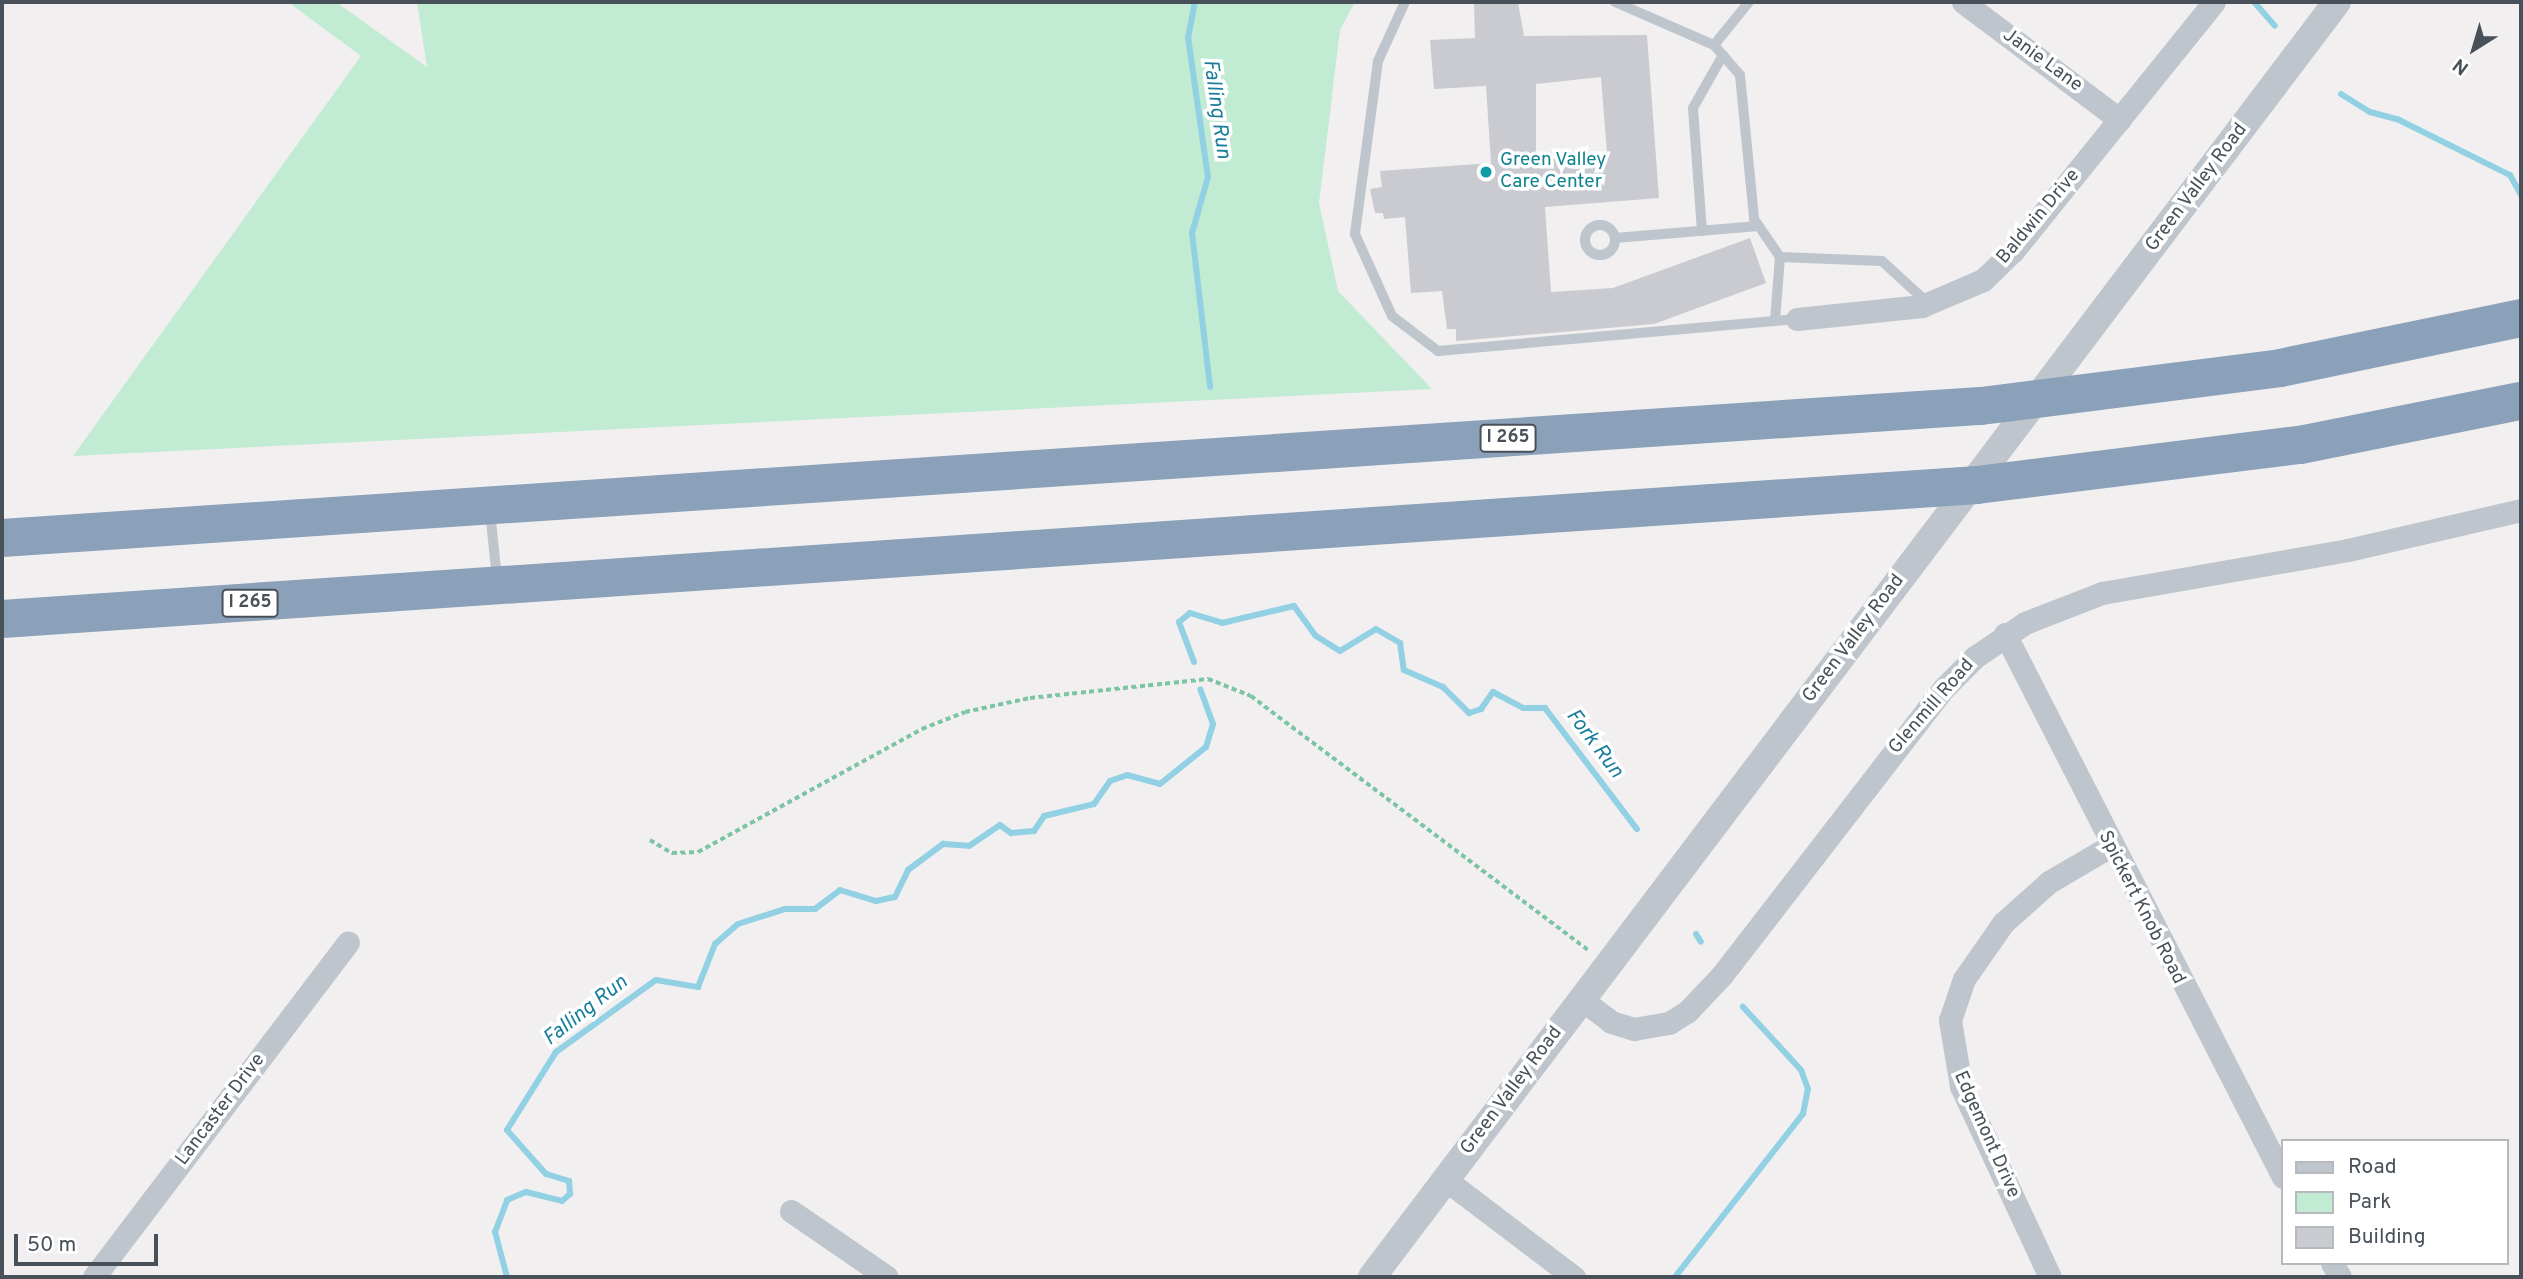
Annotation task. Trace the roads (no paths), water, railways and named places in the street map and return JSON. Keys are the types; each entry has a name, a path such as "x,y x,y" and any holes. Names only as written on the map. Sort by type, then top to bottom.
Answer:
{"highway":[{"name":"I 265","path":"2,538 1981,406 2268,370 2521,318"},
{"name":"I 265","path":"2,619 1977,485 2300,445 2521,401"}],"street":[{"name":"Janie Lane","path":"1963,2 2120,120"},
{"name":"Baldwin Drive","path":"1786,320 1929,304 1964,291 1999,267 2214,2"},
{"name":"Green Valley Road","path":"1372,1277 2337,2"},
{"name":"Glenmill Road","path":"1581,999 1611,1022 1634,1029 1660,1026 1688,1012 1722,975 1944,688 2005,634 2102,593 2348,550 2521,510"},
{"name":"Spickert Knob Road","path":"2005,634 2109,847 2282,1175"},
{"name":"Edgemont Drive","path":"2050,1277 1961,1086 1950,1020 1964,979 2003,923 2049,882 2109,847"},
{"name":"Lancaster Drive","path":"96,1277 348,942"},
{"path":"1446,1180 1574,1277"},
{"path":"791,1211 887,1277"}],"lane":[{"path":"1405,2 1378,61 1355,234 1392,316 1438,351 1786,320 1780,257 1759,226 1740,75 1714,45 1615,2"},
{"path":"1714,45 1749,2"},
{"path":"1702,231 1693,108 1723,55"},
{"path":"1615,238 1759,226"},
{"path":"1780,257 1882,261 1929,304"},
{"path":"489,505 498,586"}],"waterway":[{"name":"Falling Run","path":"1195,2 1188,37 1208,177 1192,233 1210,387"},
{"path":"2255,3 2275,26"},
{"path":"2341,94 2370,112 2399,120 2510,175 2521,195"},
{"name":"Fork Run","path":"1194,662 1179,622 1190,613 1222,623 1294,606 1316,636 1340,651 1376,629 1400,643 1404,670 1443,687 1469,713 1481,709 1493,692 1523,708 1545,708 1637,829"},
{"name":"Falling Run","path":"507,1277 495,1232 507,1200 526,1192 562,1201 570,1194 569,1181 546,1174 507,1130 556,1052 656,980 698,987 715,944 738,924 785,909 815,909 840,890 876,901 895,897 908,870 943,844 969,846 1000,825 1011,833 1034,831 1044,816 1094,804 1110,781 1127,775 1160,784 1206,747 1213,724 1200,689"},
{"name":"Fork Run","path":"1696,934 1701,942"},
{"name":"Fork Run","path":"1675,1277 1803,1114 1808,1089 1801,1070 1743,1007"}],"place":[{"name":"Green Valley Care Center","path":"1486,172"}]}
